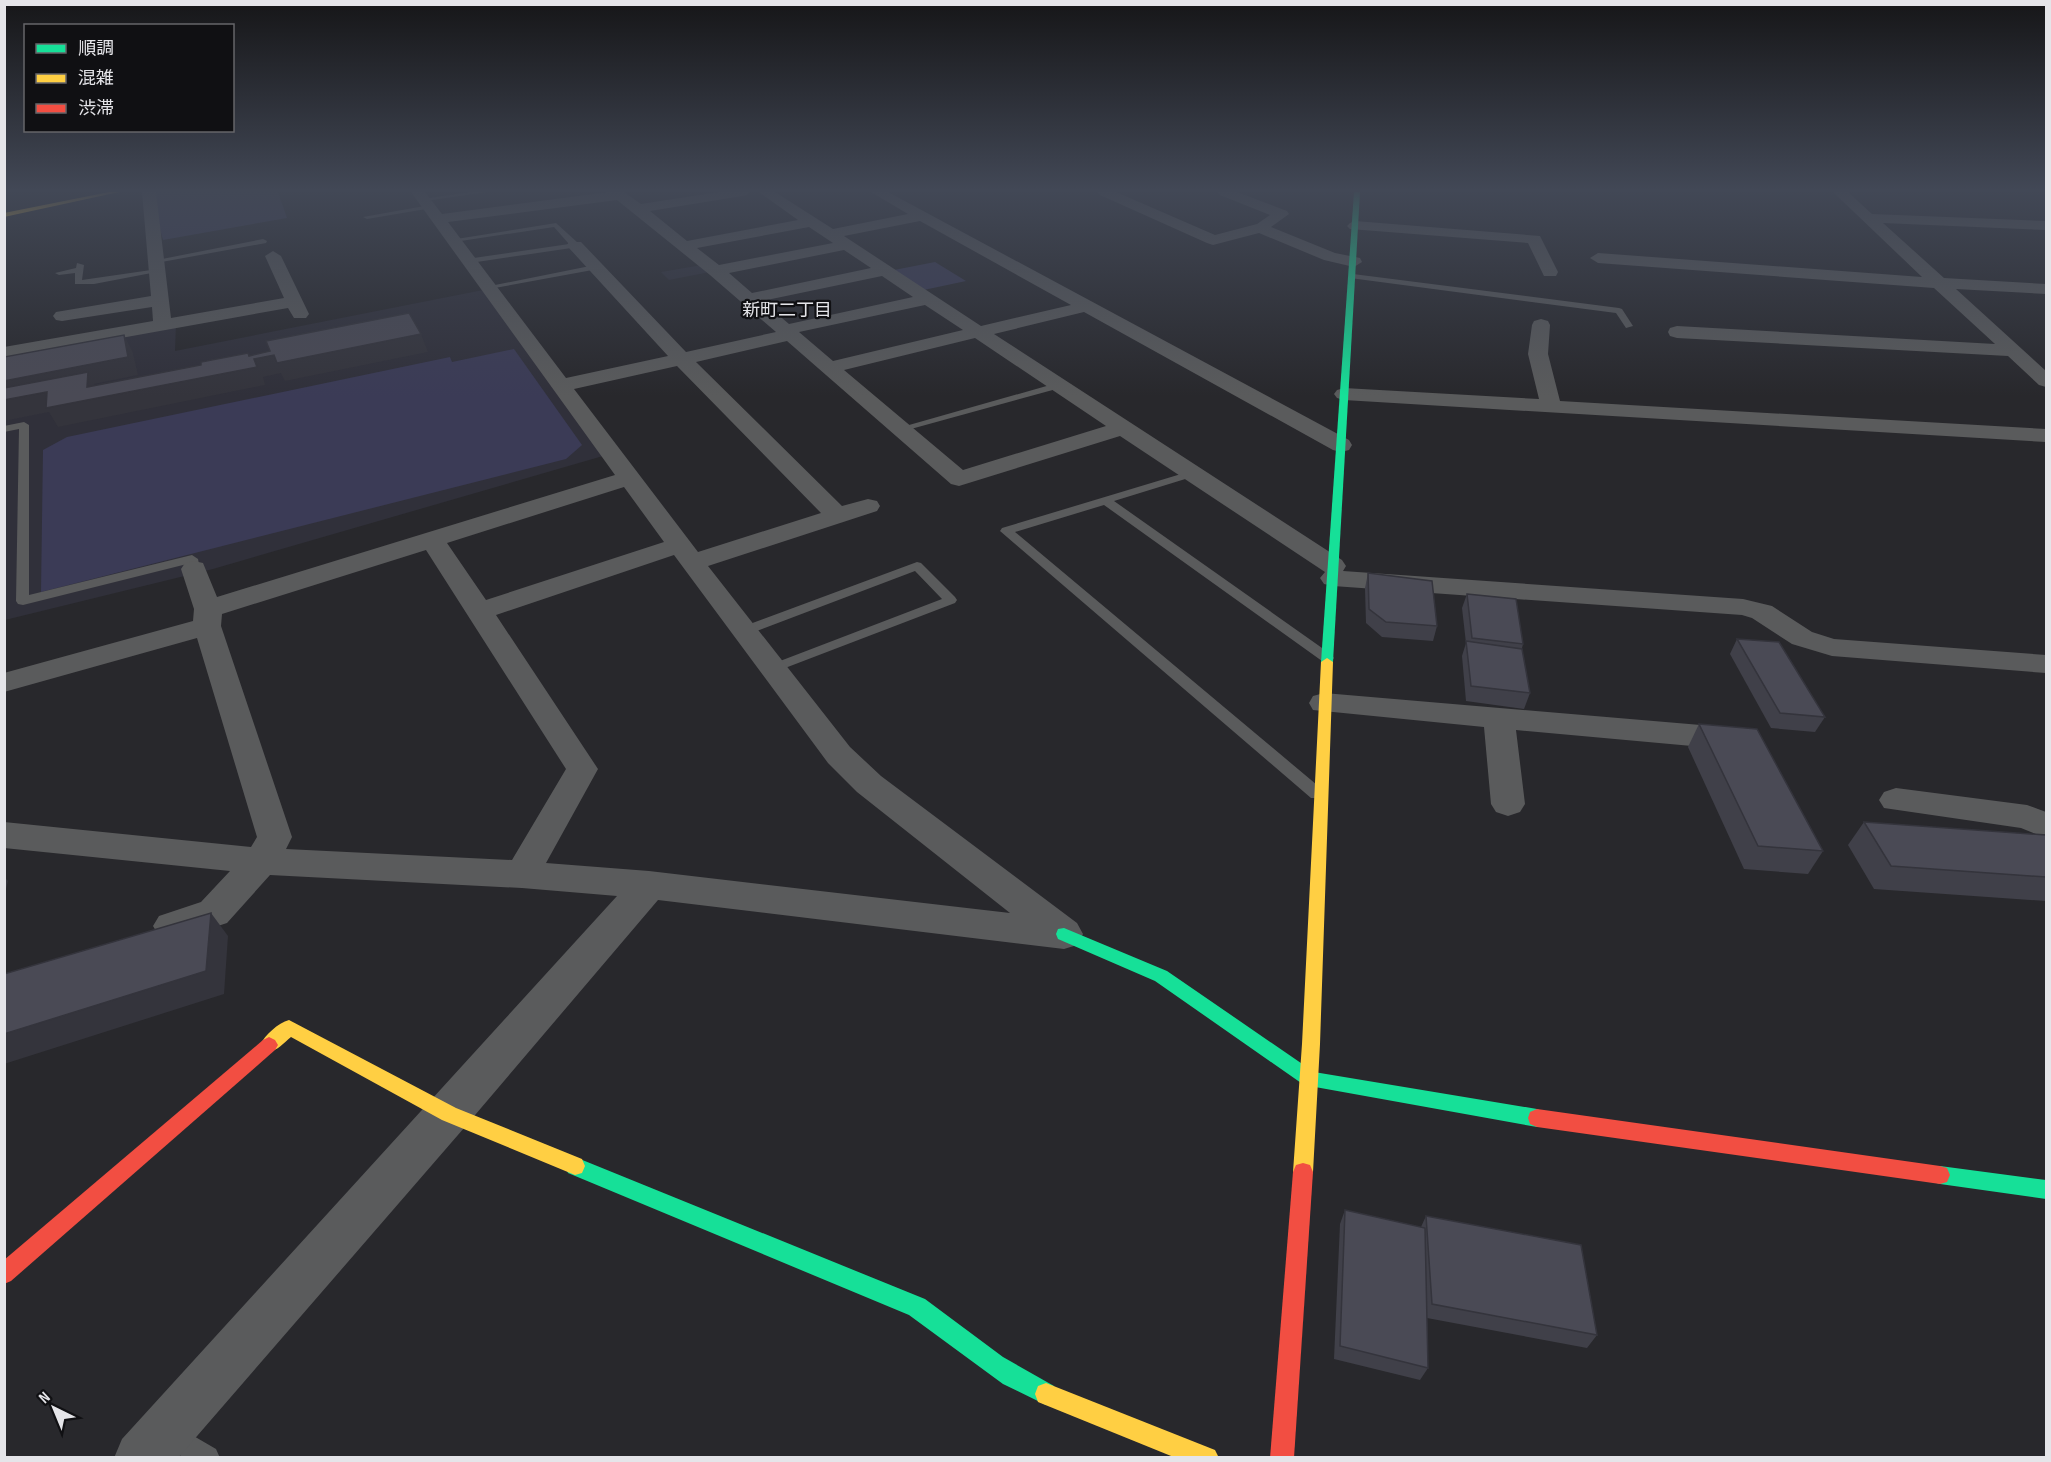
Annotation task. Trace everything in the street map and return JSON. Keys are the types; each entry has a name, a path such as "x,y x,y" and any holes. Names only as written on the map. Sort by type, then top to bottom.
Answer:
{"street":[{"path":"156,260 162,326"},
{"path":"4,353 162,326 297,308 274,260"},
{"path":"589,260 682,359 838,516"},
{"path":"702,260 958,479 1122,428"},
{"path":"716,271 759,260"},
{"path":"868,260 1191,474 1333,572 1743,607 1762,612 1802,638 1832,647 2046,664"},
{"path":"1003,260 1341,446"},
{"path":"1336,260 1353,269"},
{"path":"1282,1458 1310,1079 1319,796 1353,260"},
{"path":"1544,260 1550,272"},
{"path":"1627,260 1938,284 2046,289"},
{"path":"1912,260 2046,381"},
{"path":"470,261 686,554 839,755 869,784 1064,934 1161,976 1310,1079 1576,1125 2046,1190"},
{"path":"748,299 883,271"},
{"path":"562,385 682,359 926,299"},
{"path":"62,316 160,300"},
{"path":"829,368 1087,306"},
{"path":"1541,325 1538,354 1551,406"},
{"path":"1677,332 2011,348 2037,347"},
{"path":"1344,394 2046,436"},
{"path":"4,683 208,618 432,539 630,478"},
{"path":"480,611 686,554 838,516 868,506"},
{"path":"432,539 582,769 522,874"},
{"path":"137,937 214,913 261,861 275,837 194,569"},
{"path":"1324,703 1761,742"},
{"path":"1499,718 1508,804"},
{"path":"1896,800 2027,817 2046,826"},
{"path":"4,835 261,861 522,874 649,885 1064,934"},
{"path":"153,1445 449,1114 649,885"},
{"path":"4,1274 289,1027 449,1114 917,1307 951,1329 986,1360 1036,1390 1207,1458"}],"lane":[{"path":"59,273 80,267 78,282 94,282 157,266 195,260"},
{"path":"470,261 475,260"},
{"path":"489,287 595,267"},
{"path":"1353,269 1618,311 1629,326"},
{"path":"900,429 1057,386"},
{"path":"4,429 24,425 24,601 192,559 194,569"},
{"path":"1191,474 1006,531 1319,796"},
{"path":"1106,501 1327,658"},
{"path":"744,631 916,566 950,600 772,669"},
{"path":"153,1445 207,1458"}],"shaded area":[{"path":"935,262 966,281 919,291 889,271"},
{"path":"702,265 710,272 669,280 661,272"},
{"path":"483,290 603,456 213,569 5,620 5,353 176,324 175,351"},
{"path":"514,349 582,445 566,459 41,592 43,450 67,437 450,357 452,362"}],"building":[{"path":"409,313 421,334 277,363 274,355 254,359 257,367 46,408 47,392 4,400 4,388 88,372 87,387 201,365 201,362 248,353 249,356 270,351 266,341"},
{"path":"124,335 128,357 4,381 4,357"},
{"path":"1368,573 1432,581 1437,626 1386,622 1369,609"},
{"path":"1467,594 1516,599 1523,644 1472,638"},
{"path":"1737,639 1779,642 1825,717 1780,713"},
{"path":"1466,641 1522,649 1530,693 1471,686"},
{"path":"1699,724 1757,729 1823,851 1758,846"},
{"path":"1864,822 2046,835 2046,877 1891,866"},
{"path":"211,913 206,971 4,1034 4,974"},
{"path":"1345,1210 1425,1228 1428,1368 1340,1346"},
{"path":"1426,1216 1581,1245 1597,1335 1432,1304"}],"traffic: fast":[{"path":"1327,662 1353,260"},
{"path":"1064,934 1161,976 1310,1079 1537,1118"},
{"path":"575,1166 917,1307 1011,1376 1046,1394"},
{"path":"1940,1175 2046,1190"}],"traffic: slow":[{"path":"1303,1172 1311,1044 1327,662"},
{"path":"269,1045 289,1027 449,1114 575,1166"},
{"path":"1046,1394 1207,1458"}],"traffic: jam":[{"path":"4,1274 269,1045"},
{"path":"1537,1118 1940,1175"},
{"path":"1282,1458 1303,1172"}],"district":[{"name":"新町二丁目","path":"787,310"}]}
